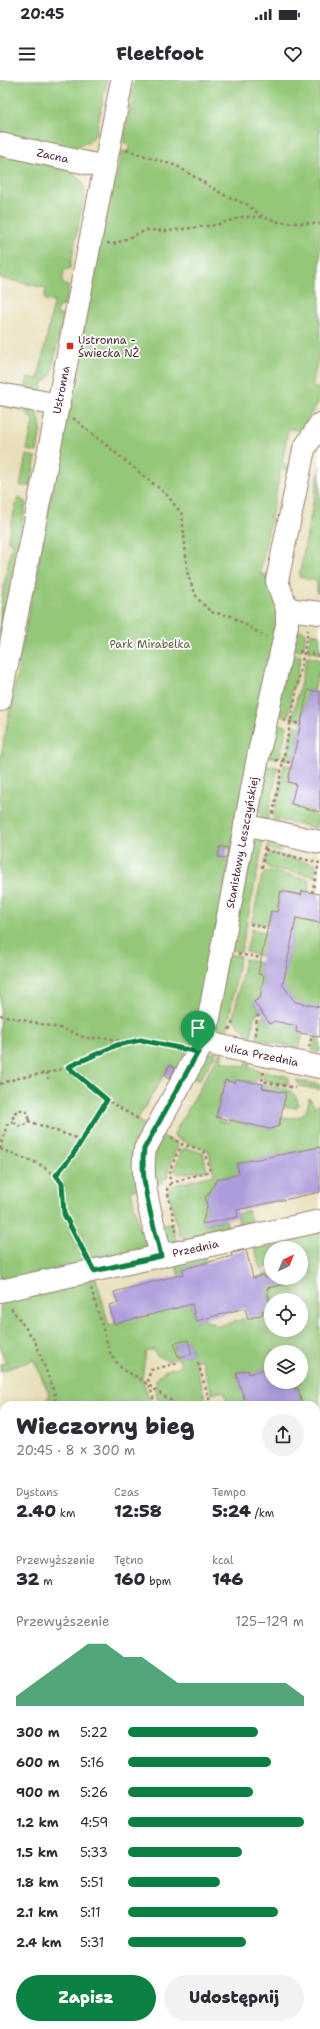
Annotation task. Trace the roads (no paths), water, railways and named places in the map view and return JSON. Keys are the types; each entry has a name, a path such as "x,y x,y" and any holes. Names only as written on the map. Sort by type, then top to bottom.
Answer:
{"street":[{"name":"Ustronna","path":"0,700 3,670 63,409 105,167 122,80"},
{"name":"Zacna","path":"0,144 105,167"},
{"path":"0,394 63,409"},
{"name":"Stanisławy Leszczyńskiej","path":"161,1256 142,1161 144,1149 201,1046 222,950 245,825 287,625 287,608 277,581 304,449 317,432"},
{"path":"287,608 314,622"},
{"path":"245,825 266,841 320,856"},
{"name":"ulica Przednia","path":"201,1046 216,1045 320,1067"},
{"name":"Przednia","path":"4,1298 93,1271 320,1221"}],"place":[{"name":"Ustronna - Świecka NŻ","path":"70,346"}],"park label":[{"name":"Park Mirabelka","path":"150,644"}]}
